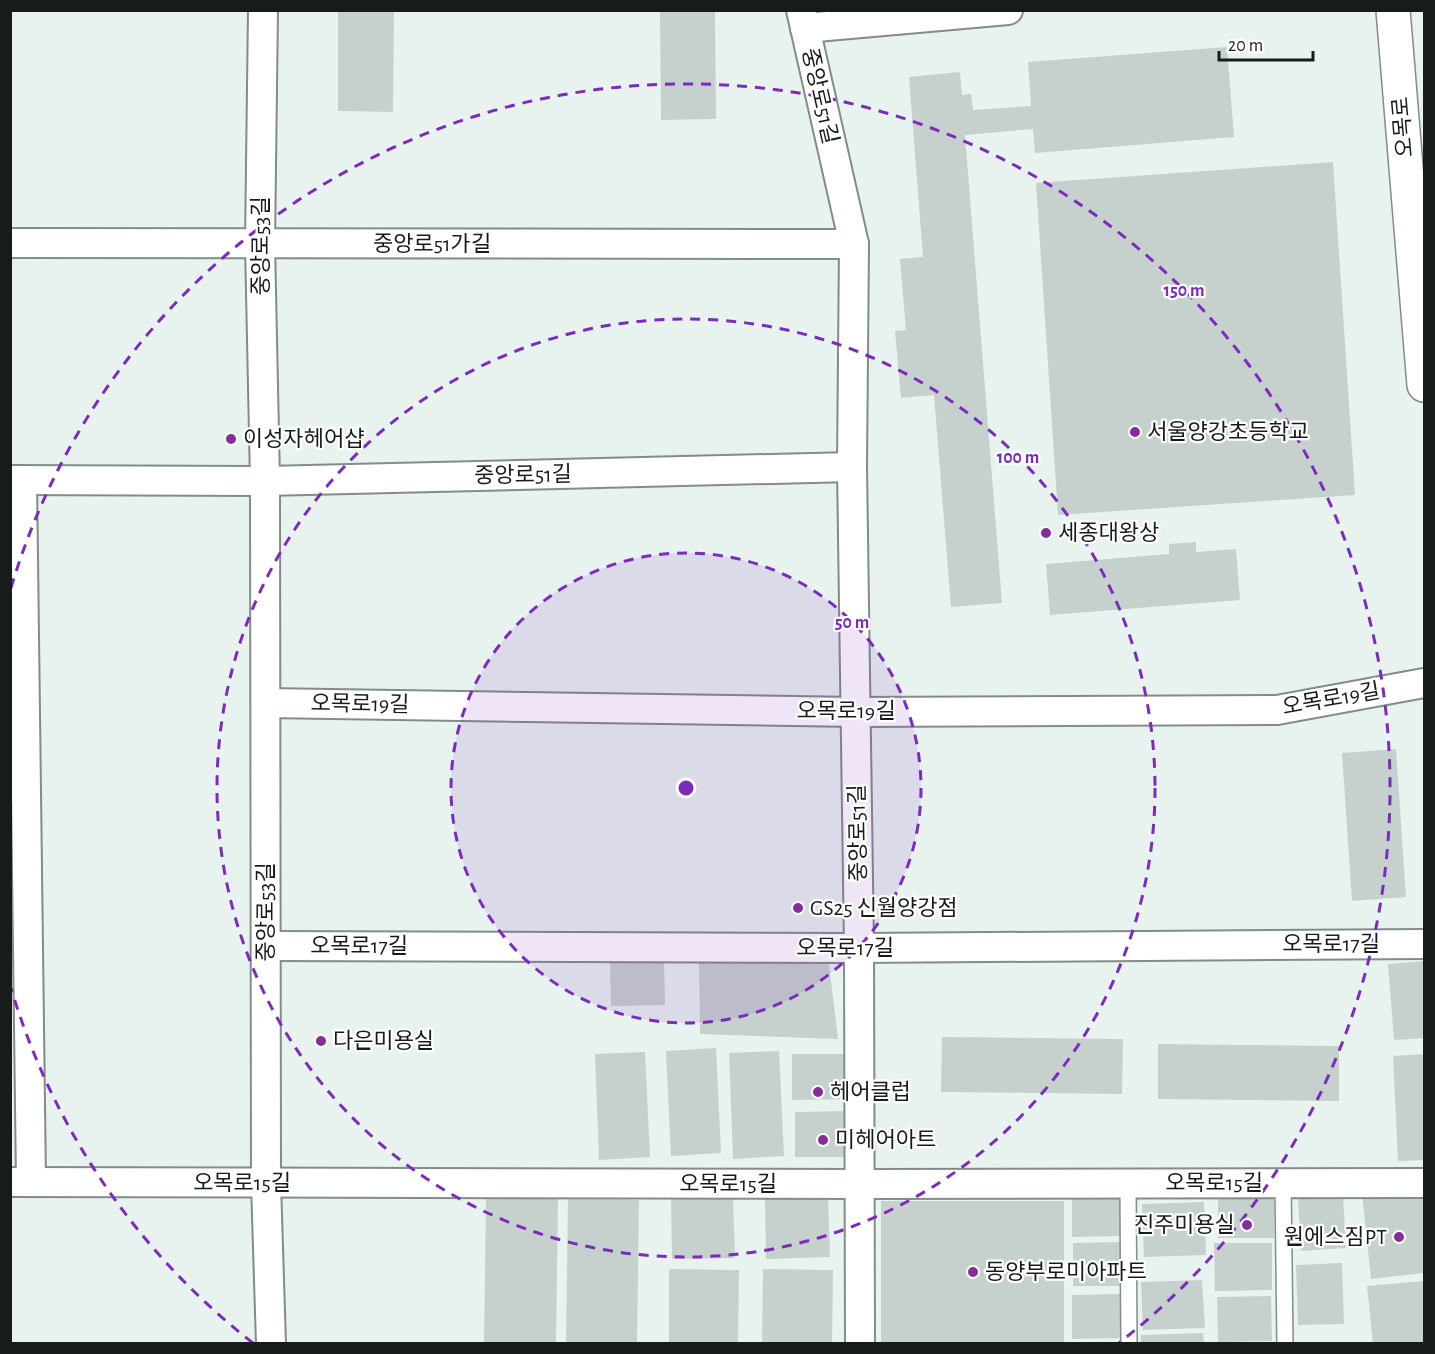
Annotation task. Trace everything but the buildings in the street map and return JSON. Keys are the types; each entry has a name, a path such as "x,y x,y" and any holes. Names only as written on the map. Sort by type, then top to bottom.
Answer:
{"main road":[{"name":"오목로","path":"1393,10 1419,244 1425,385"}],"street":[{"name":"중앙로53길","path":"263,10 260,244 266,481 266,1183 271,1344"},
{"path":"803,19 1008,10"},
{"name":"중앙로51길","path":"803,19 854,244 852,467 859,948 860,1344"},
{"name":"중앙로51가길","path":"10,243 854,244"},
{"name":"중앙로51길","path":"266,481 852,467"},
{"path":"16,480 266,481"},
{"name":"오목로15길","path":"16,480 21,1182 861,1184 1425,1182"},
{"name":"오목로19길","path":"266,703 856,712 1277,710 1425,682"},
{"name":"오목로17길","path":"266,946 859,948 1425,944"}],"lane":[{"path":"1283,1183 1285,1344"},
{"path":"1128,1184 1129,1344"}],"place":[{"name":"서울양강초등학교","path":"1135,432"},
{"name":"이성자헤어샵","path":"231,439"},
{"name":"세종대왕상","path":"1046,533"},
{"name":"GS25 신월양강점","path":"798,908"},
{"name":"다은미용실","path":"321,1041"},
{"name":"헤어클럽","path":"818,1092"},
{"name":"미헤어아트","path":"823,1140"},
{"name":"진주미용실","path":"1247,1225"},
{"name":"원에스짐PT","path":"1399,1237"},
{"name":"동양부로미아파트","path":"973,1272"}]}
